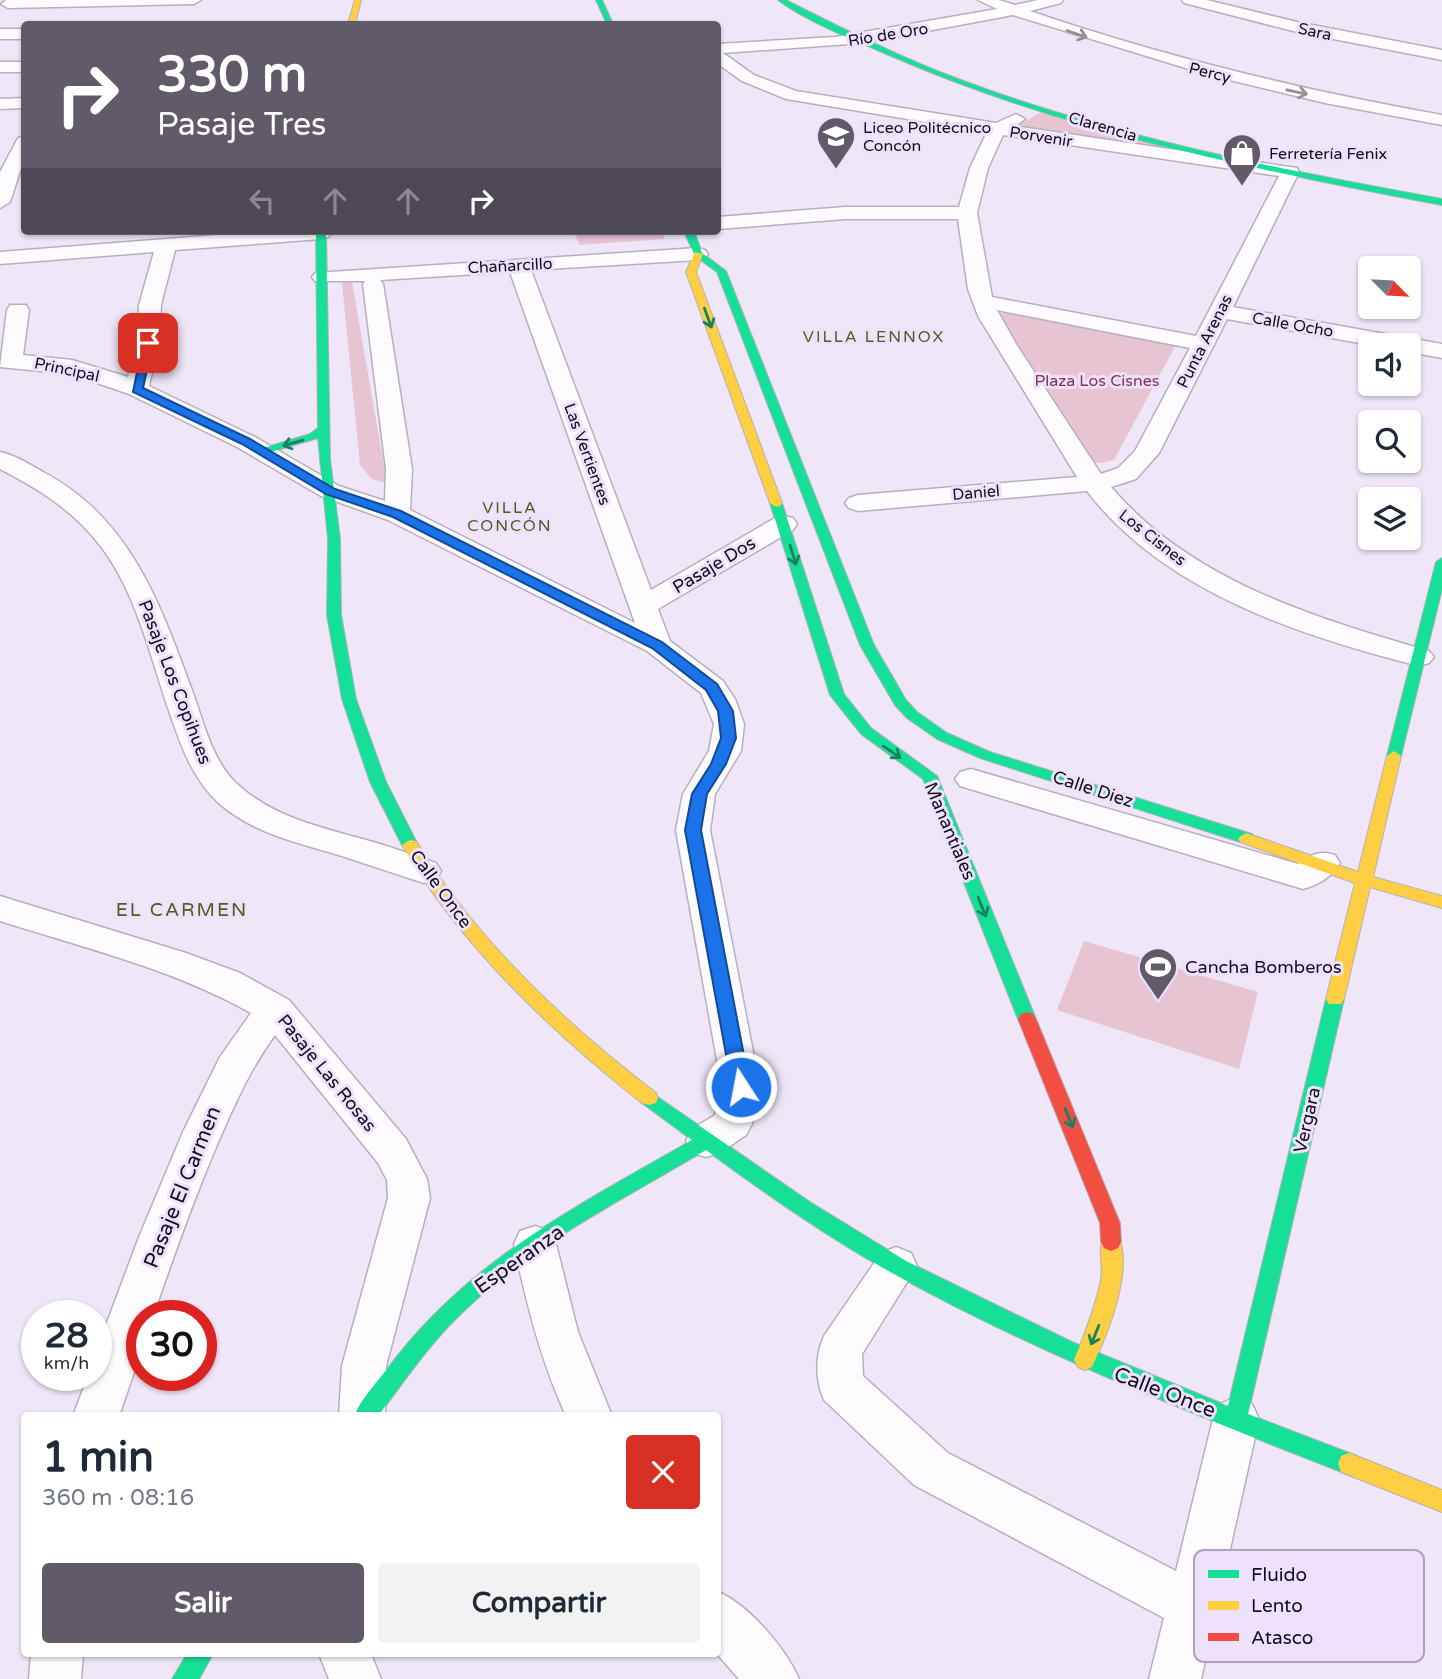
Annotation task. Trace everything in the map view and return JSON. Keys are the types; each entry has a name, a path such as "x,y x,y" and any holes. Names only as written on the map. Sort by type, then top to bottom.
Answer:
{"street":[{"path":"8,4 194,0"},
{"path":"352,21 358,0"},
{"path":"599,0 609,21"},
{"name":"Clarencia","path":"781,0 852,39 935,73 1038,107 1138,136 1290,172 1442,202"},
{"name":"Percy","path":"985,0 1118,47 1202,70 1334,100 1442,120"},
{"name":"Río de Oro","path":"721,50 852,39 1056,0"},
{"name":"Sara","path":"1189,0 1297,27 1442,55"},
{"path":"108,17 120,1"},
{"path":"0,34 21,34"},
{"name":"Porvenir","path":"721,59 748,78 792,95 998,129 1290,172"},
{"path":"0,67 21,67"},
{"path":"0,104 21,103"},
{"path":"998,129 1038,107"},
{"name":"Los Cisnes","path":"998,129 979,168 967,213 972,258 982,301 1094,483 1129,521 1152,540 1217,582 1308,623 1419,657"},
{"path":"16,157 0,203 21,202"},
{"name":"Punta Arenas","path":"1094,483 1123,477 1140,466 1290,172"},
{"path":"721,223 910,211 967,213"},
{"path":"0,258 288,235"},
{"name":"Calle Once","path":"321,235 324,459 334,539 334,615 349,699 378,782 424,872 506,969 556,1019 637,1089 706,1141 826,1224 896,1266 985,1313 1085,1360 1442,1501"},
{"name":"Manantiales","path":"691,235 698,254 721,271 843,587 884,682"},
{"path":"137,389 148,343 155,282 166,246"},
{"name":"Manantiales","path":"698,254 691,272 784,524 832,682 843,707 867,734 929,776 1110,1223 1112,1277 1099,1325 1085,1360"},
{"name":"Chañarcillo","path":"322,276 698,254"},
{"name":"Las Vertientes","path":"518,264 657,645"},
{"path":"373,284 399,469 397,514"},
{"path":"982,301 1202,344"},
{"path":"6,359 18,310"},
{"name":"Calle Ocho","path":"1219,310 1358,336"},
{"name":"Calle Ocho","path":"1421,347 1442,351"},
{"name":"Principal","path":"6,359 72,367 137,389 260,450 330,491 397,514 657,645 712,687 720,699 729,724 725,751 699,794 693,830 741,1087 732,1124 706,1141"},
{"path":"260,450 314,436 324,429"},
{"name":"Pasaje Los Copihues","path":"0,459 28,472 71,499 90,516 122,554 142,598 199,755 214,780 230,796 271,823 297,834 356,849 424,872"},
{"name":"Daniel","path":"858,503 1094,483"},
{"name":"Pasaje Dos","path":"644,606 784,524"},
{"name":"Vergara","path":"1205,1550 1441,567"},
{"name":"Calle Diez","path":"884,682 909,713 928,728 964,747 1323,863 1364,880 1442,902"},
{"name":"Calle Diez","path":"971,779 1303,877 1323,863"},
{"name":"Pasaje Las Rosas","path":"0,908 173,962 227,983 276,1010 392,1150 407,1179 409,1198 364,1366 363,1412"},
{"name":"Pasaje El Carmen","path":"97,1412 175,1195 231,1070 256,1030 276,1010"},
{"name":"Esperanza","path":"366,1412 422,1338 487,1277 535,1244 706,1141"},
{"path":"535,1244 546,1298 563,1353 587,1412"},
{"path":"896,1266 840,1350 840,1385 931,1469 1192,1606"},
{"name":"Vergara","path":"1175,1679 1194,1598"},
{"path":"721,1620 773,1679"},
{"path":"55,1679 57,1657"},
{"path":"184,1679 199,1657"},
{"path":"346,1657 355,1679"}],"green space":[{"path":"1043,111 1197,156 1015,127"},
{"path":"575,235 664,235 665,239 579,245"},
{"path":"352,282 387,483 372,479 360,465 342,283"},
{"name":"Plaza Los Cisnes","path":"1011,310 1177,343 1114,460 1101,463 1086,461 996,316"},
{"name":"Cancha Bomberos","path":"1084,941 1258,992 1239,1069 1057,1010"}],"traffic: fast":[{"path":"599,0 609,21"},
{"path":"781,0 857,39 937,73 1019,103 1187,150 1442,202"},
{"path":"321,235 324,459 334,539 334,615 349,699 378,782 410,845"},
{"path":"691,235 698,254 721,271 867,645 900,702 912,715 942,736 985,755 1246,838"},
{"path":"260,451 314,436 324,429"},
{"path":"776,503 837,695 866,731 929,776 1027,1019"},
{"path":"1394,756 1442,562"},
{"path":"1236,1419 1335,999"},
{"path":"649,1098 803,1208 866,1248 953,1296 1064,1349 1349,1464"},
{"path":"368,1412 442,1319 499,1268 585,1211 706,1141"},
{"path":"184,1679 199,1657"}],"traffic: slow":[{"path":"352,21 358,0"},
{"path":"698,254 691,272 776,503"},
{"path":"1335,999 1394,756"},
{"path":"1246,838 1365,880 1442,902"},
{"path":"410,845 444,895 509,970 576,1038 649,1098"},
{"path":"1085,1360 1099,1325 1112,1277 1111,1242"},
{"path":"1349,1464 1442,1501"}],"traffic: jam":[{"path":"1027,1019 1110,1223 1111,1242"}],"place":[{"name":"Liceo Politécnico Concón","path":"836,170"},
{"name":"Ferretería Fenix","path":"1242,187"},
{"name":"Cancha Bomberos","path":"1158,1001"}],"district":[{"name":"VILLA LENNOX","path":"874,336"},
{"name":"VILLA CONCÓN","path":"510,516"},
{"name":"EL CARMEN","path":"182,909"}],"route":[{"path":"148,343 137,389 246,442 330,491 397,514 657,645 712,687 726,711 728,738 719,764 699,794 693,830 694,849 741,1087"}]}
